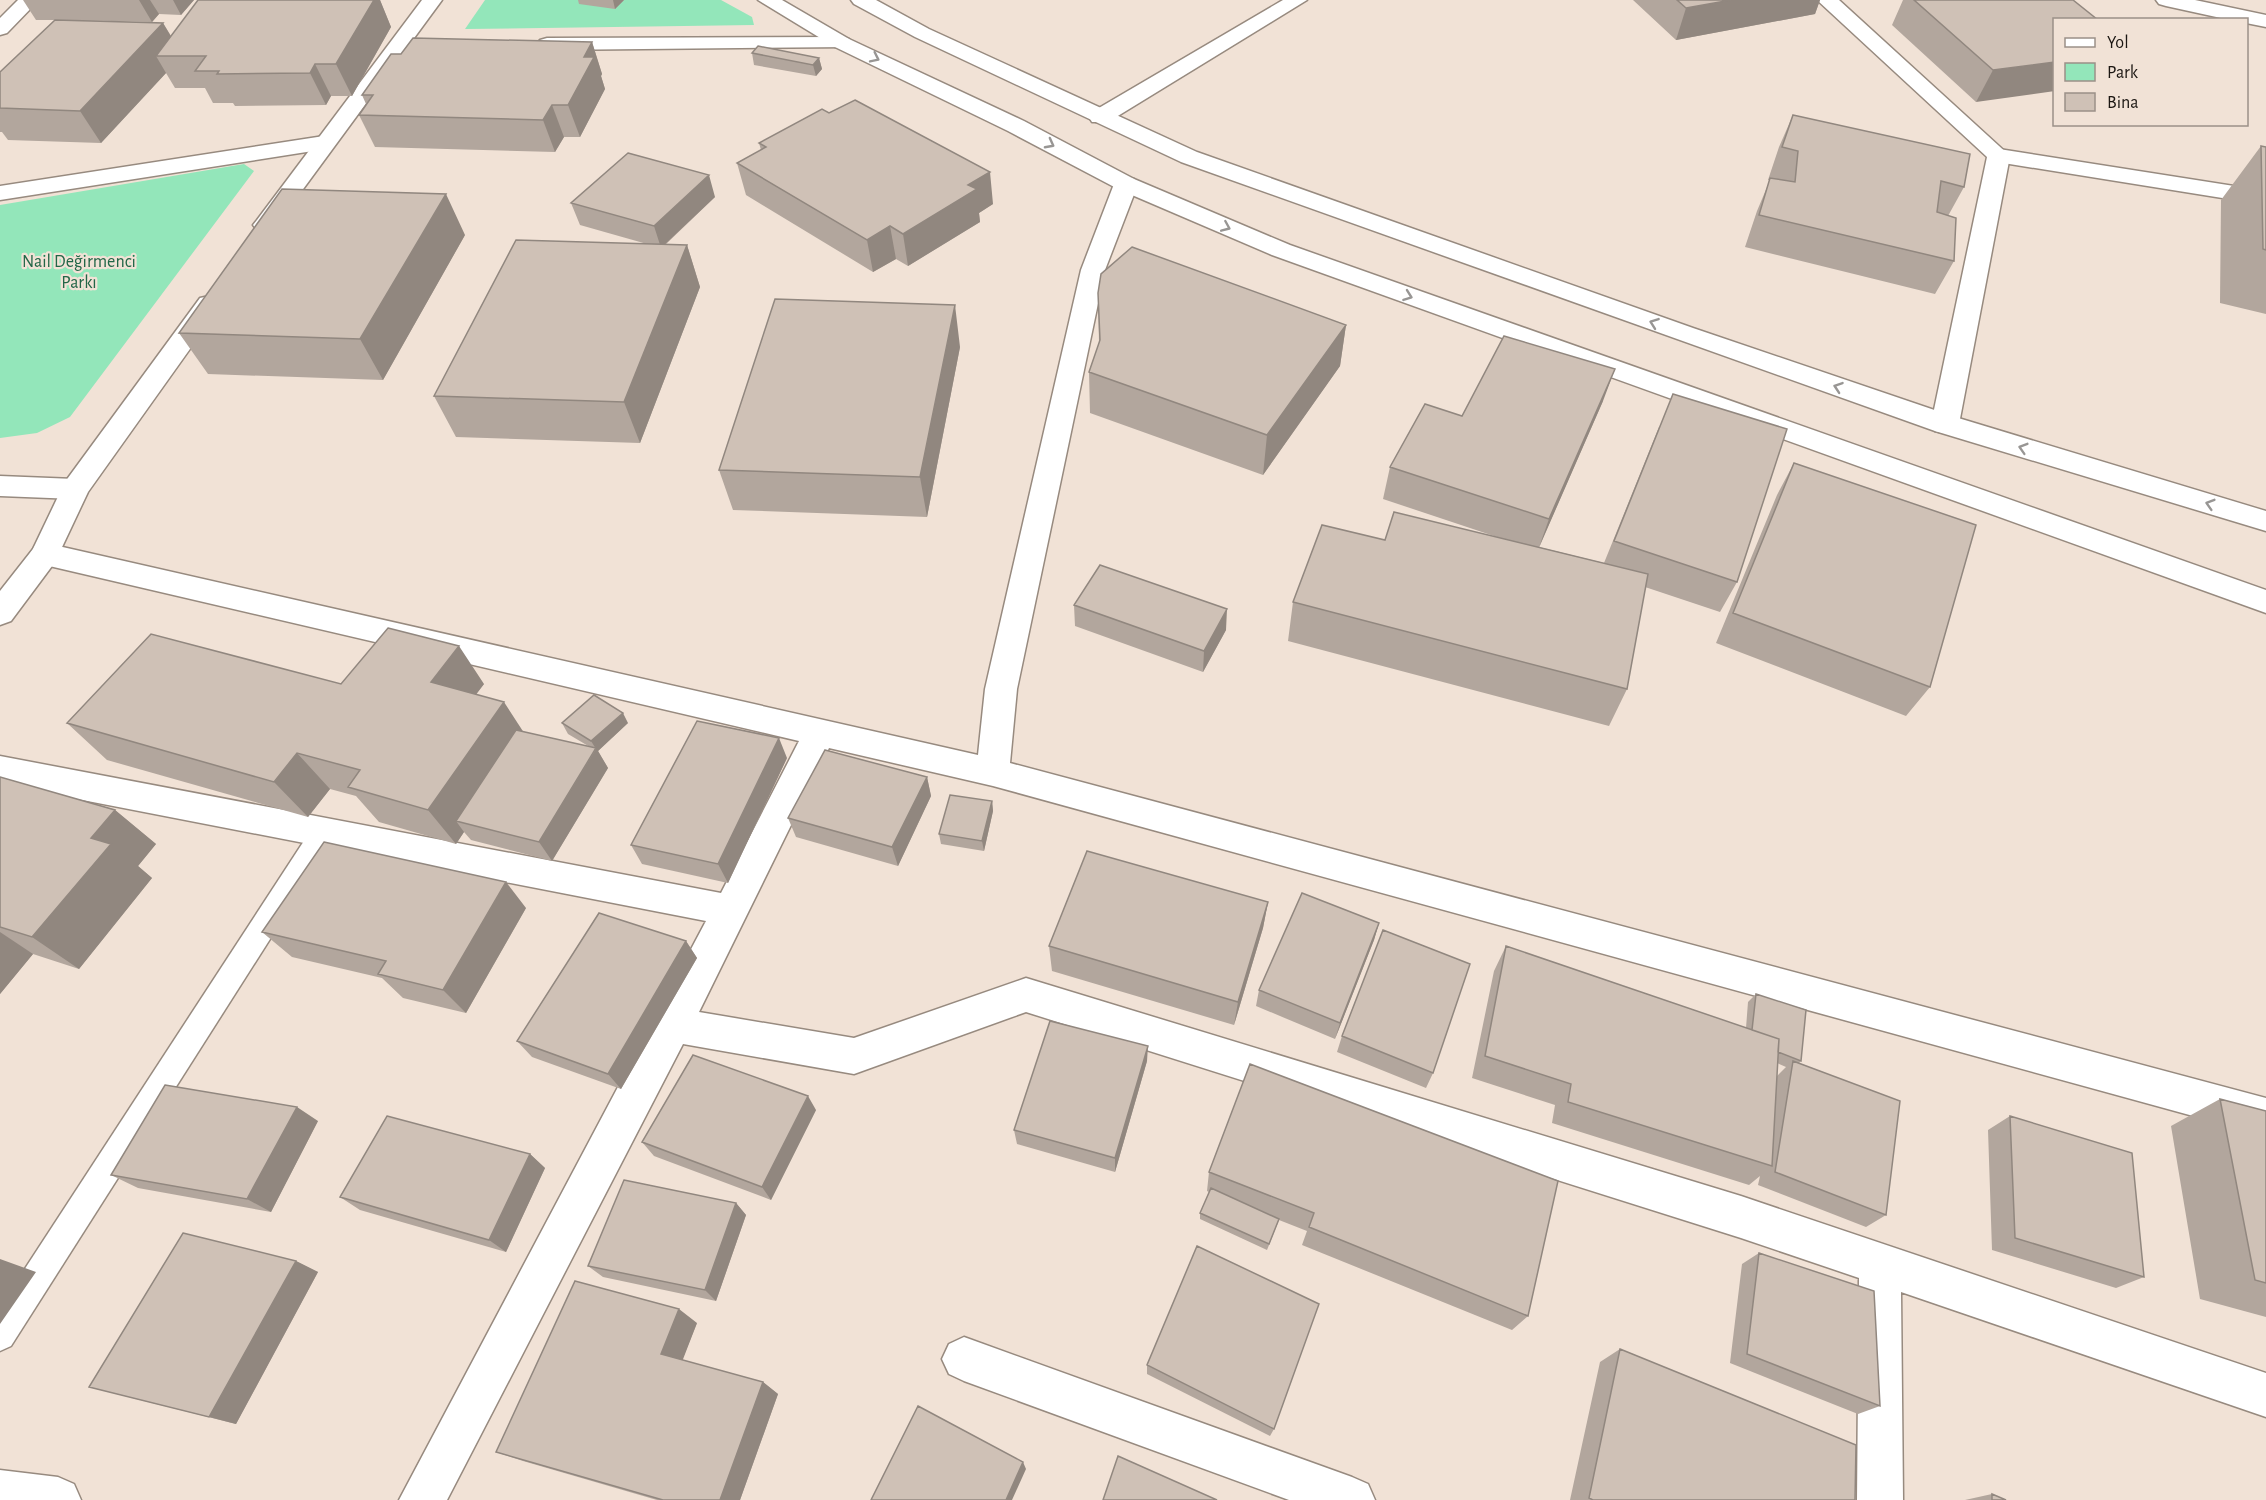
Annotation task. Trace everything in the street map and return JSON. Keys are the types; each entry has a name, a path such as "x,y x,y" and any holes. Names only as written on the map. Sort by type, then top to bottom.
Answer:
{"street":[{"path":"0,29 30,0"},
{"path":"255,239 324,143 408,45 432,0"},
{"path":"768,0 842,43 1016,126 1126,184 1281,250 2266,602"},
{"path":"861,0 922,33 1189,157 1684,334 1945,424 2266,521"},
{"path":"1100,117 1297,0"},
{"path":"1827,0 1999,156 2107,171 2266,198"},
{"path":"2166,0 2266,21"},
{"path":"527,44 842,43"},
{"path":"0,193 324,143"},
{"path":"1945,424 1999,156"},
{"path":"993,772 1001,689 1093,270 1126,184"},
{"path":"0,613 45,554 75,489 220,287"},
{"path":"0,486 75,489"},
{"path":"45,554 993,772 2266,1117"},
{"path":"423,1500 673,1025 820,732"},
{"path":"0,770 729,910"},
{"path":"673,1025 854,1056 1026,995 1741,1217 2266,1395"},
{"path":"1880,1265 1880,1500"},
{"path":"964,1359 1352,1500"},
{"path":"0,1492 58,1500"}],"lane":[{"path":"0,1335 324,832"}],"green space":[{"path":"485,0 721,0 752,17 754,25 465,29"},
{"name":"Nail Değirmenci Parkı","path":"244,164 254,171 70,417 37,433 0,438 0,205"}],"building":[{"path":"198,0 374,0 336,64 315,64 310,73 217,74 219,71 195,71 206,56 156,56"},
{"path":"1677,0 1731,0 1686,8"},
{"path":"1914,0 2073,0 2096,18 2053,18 2053,62 1993,70"},
{"path":"55,20 163,23 80,111 0,108 0,72"},
{"path":"413,38 592,42 584,57 594,57 568,105 552,105 543,120 359,115 373,95 362,95 391,54 401,54"},
{"path":"758,46 819,58 813,65 752,53"},
{"path":"855,100 990,172 968,185 977,189 903,234 890,226 867,240 737,163 766,147 759,143 822,109 829,113"},
{"path":"1793,115 1970,154 1964,187 1941,181 1937,212 1956,218 1954,261 1759,215 1770,178 1795,182 1798,151 1782,147"},
{"path":"2261,146 2266,147 2266,250 2263,249"},
{"path":"628,153 709,175 654,226 571,203"},
{"path":"282,189 446,194 360,339 179,333"},
{"path":"516,240 687,245 624,402 434,396"},
{"path":"1132,247 1346,325 1267,435 1089,372 1100,340 1098,293 1101,274"},
{"path":"775,299 955,305 920,477 719,470"},
{"path":"1504,336 1615,369 1549,519 1390,467 1425,404 1462,416"},
{"path":"1673,394 1787,429 1737,582 1614,541"},
{"path":"1794,463 1976,525 1930,687 1733,613"},
{"path":"1394,512 1648,574 1627,689 1293,602 1322,525 1385,540"},
{"path":"1100,565 1227,609 1204,651 1074,605"},
{"path":"388,628 459,646 431,682 504,702 428,810 348,787 360,770 297,753 274,782 67,723 151,634 341,684"},
{"path":"594,695 623,713 591,741 562,723"},
{"path":"697,721 779,738 718,864 631,845"},
{"path":"516,730 596,748 539,842 456,821"},
{"path":"825,750 927,777 892,847 788,818"},
{"path":"0,777 115,810 91,838 111,844 32,937 0,927"},
{"path":"950,795 992,801 982,841 939,834"},
{"path":"324,842 506,882 443,990 378,974 386,961 262,932"},
{"path":"1087,851 1268,902 1238,1002 1049,946"},
{"path":"1302,893 1379,923 1340,1023 1259,990"},
{"path":"599,913 686,941 608,1074 517,1041"},
{"path":"1383,930 1470,964 1433,1073 1342,1036"},
{"path":"1506,946 1779,1039 1772,1166 1568,1102 1571,1084 1485,1056"},
{"path":"1756,994 1806,1010 1801,1061 1778,1052 1779,1039 1752,1030"},
{"path":"1050,1021 1148,1046 1115,1158 1014,1130"},
{"path":"693,1055 808,1096 762,1187 642,1142"},
{"path":"1793,1061 1900,1101 1886,1215 1775,1172"},
{"path":"1250,1064 1558,1181 1528,1316 1309,1227 1314,1213 1209,1172"},
{"path":"165,1085 297,1107 247,1199 111,1175"},
{"path":"2220,1099 2266,1111 2266,1283 2255,1280"},
{"path":"387,1116 530,1154 489,1240 340,1197"},
{"path":"2010,1116 2132,1153 2144,1277 2015,1238"},
{"path":"624,1180 736,1203 705,1290 588,1266"},
{"path":"1211,1188 1279,1219 1269,1244 1200,1213"},
{"path":"183,1233 296,1261 209,1417 89,1387"},
{"path":"1197,1246 1319,1304 1274,1429 1147,1365"},
{"path":"1759,1253 1874,1291 1880,1406 1747,1354"},
{"path":"575,1281 679,1309 661,1354 763,1382 720,1500 663,1500 496,1452"},
{"path":"1620,1349 1856,1445 1855,1500 1593,1500 1589,1498"},
{"path":"918,1406 1023,1462 1006,1500 871,1500"},
{"path":"1118,1456 1217,1500 1103,1500"},
{"path":"1992,1494 2006,1500 1992,1500"}]}
